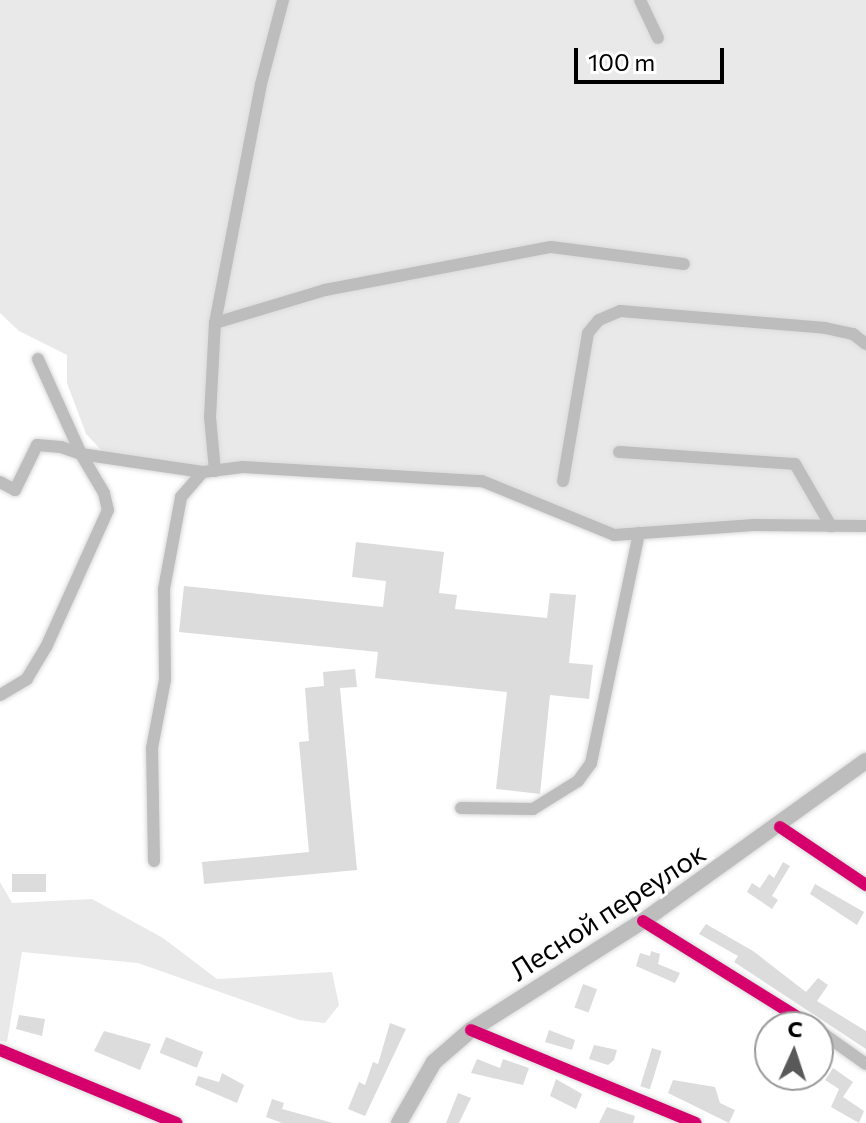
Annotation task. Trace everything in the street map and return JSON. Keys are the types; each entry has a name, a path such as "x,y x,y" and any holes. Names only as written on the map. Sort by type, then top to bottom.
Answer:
{"main road":[{"name":"Лесной переулок","path":"399,1123 434,1062 471,1030 643,921 780,827 866,761"}],"street":[{"path":"154,861 152,748 165,680 164,589 181,497 209,472 215,323 261,84 283,0"},
{"path":"640,0 658,38"},
{"path":"215,323 341,287 551,247 684,264"},
{"path":"563,481 588,333 599,320 620,311 825,328 853,334 866,344"},
{"path":"0,695 27,679 108,510 104,493 81,454 38,359"},
{"path":"0,482 15,490 37,445 209,472 356,471 482,481 614,535 866,526"},
{"path":"619,452 795,464 831,526"},
{"path":"461,808 533,809 578,781 591,763 639,533"},
{"path":"780,827 866,885"},
{"path":"643,921 789,1011"},
{"path":"471,1030 696,1123"},
{"path":"834,1041 866,1064"},
{"path":"0,1050 176,1123"}],"shaded area":[{"path":"0,0 866,0 866,526 614,535 482,481 439,475 203,472 106,455 86,434 67,383 67,355 19,331 0,313"},
{"path":"0,882 12,903 92,899 163,938 217,979 332,972 339,1005 325,1023 299,1020 138,963 22,952 7,1042 0,1041"}],"building":[{"path":"356,542 444,552 439,593 457,595 455,609 547,618 550,593 576,595 569,663 593,665 589,699 550,695 540,794 496,789 507,692 375,678 378,652 179,632 184,586 383,607 386,581 352,577"},
{"path":"355,669 357,687 340,688 357,870 204,884 202,862 309,852 299,742 309,741 305,688 324,686 323,672"},
{"path":"783,862 790,866 772,896 778,900 772,909 747,892 752,883 760,888 769,874 774,878"},
{"path":"12,874 46,874 46,892 12,892"},
{"path":"815,884 864,912 857,925 810,894"},
{"path":"706,924 753,951 806,992 818,978 828,985 817,1001 833,1011 808,1011 734,962 738,956 699,934"},
{"path":"651,951 660,954 658,964 680,973 675,983 636,966 640,953 650,956"},
{"path":"583,984 597,989 589,1013 574,1007"},
{"path":"834,1011 866,1031 866,1049 834,1028"},
{"path":"19,1015 45,1019 42,1036 16,1029"},
{"path":"390,1023 406,1029 365,1116 348,1109 359,1082 365,1085 373,1062 378,1064"},
{"path":"549,1030 575,1040 572,1050 545,1042"},
{"path":"104,1031 151,1044 140,1070 94,1051"},
{"path":"166,1037 203,1052 197,1068 160,1053"},
{"path":"594,1045 617,1050 614,1060 608,1065 589,1059"},
{"path":"652,1048 662,1051 650,1089 640,1086"},
{"path":"477,1059 500,1068 503,1059 529,1068 523,1085 471,1073"},
{"path":"834,1069 853,1082 843,1097 864,1111 859,1123 831,1107 839,1089 834,1086"},
{"path":"222,1073 244,1085 237,1103 195,1085 198,1076 219,1082"},
{"path":"556,1079 582,1094 576,1109 550,1096"},
{"path":"673,1080 715,1087 720,1103 735,1110 729,1123 668,1093"},
{"path":"458,1093 471,1098 459,1123 446,1123"},
{"path":"272,1099 284,1103 282,1109 333,1123 282,1123 266,1117"},
{"path":"607,1107 635,1116 633,1123 599,1123"}],"cycle path":[{"path":"780,827 866,885"},
{"path":"643,921 787,1011"},
{"path":"471,1030 696,1123"},
{"path":"0,1050 176,1123"}]}
